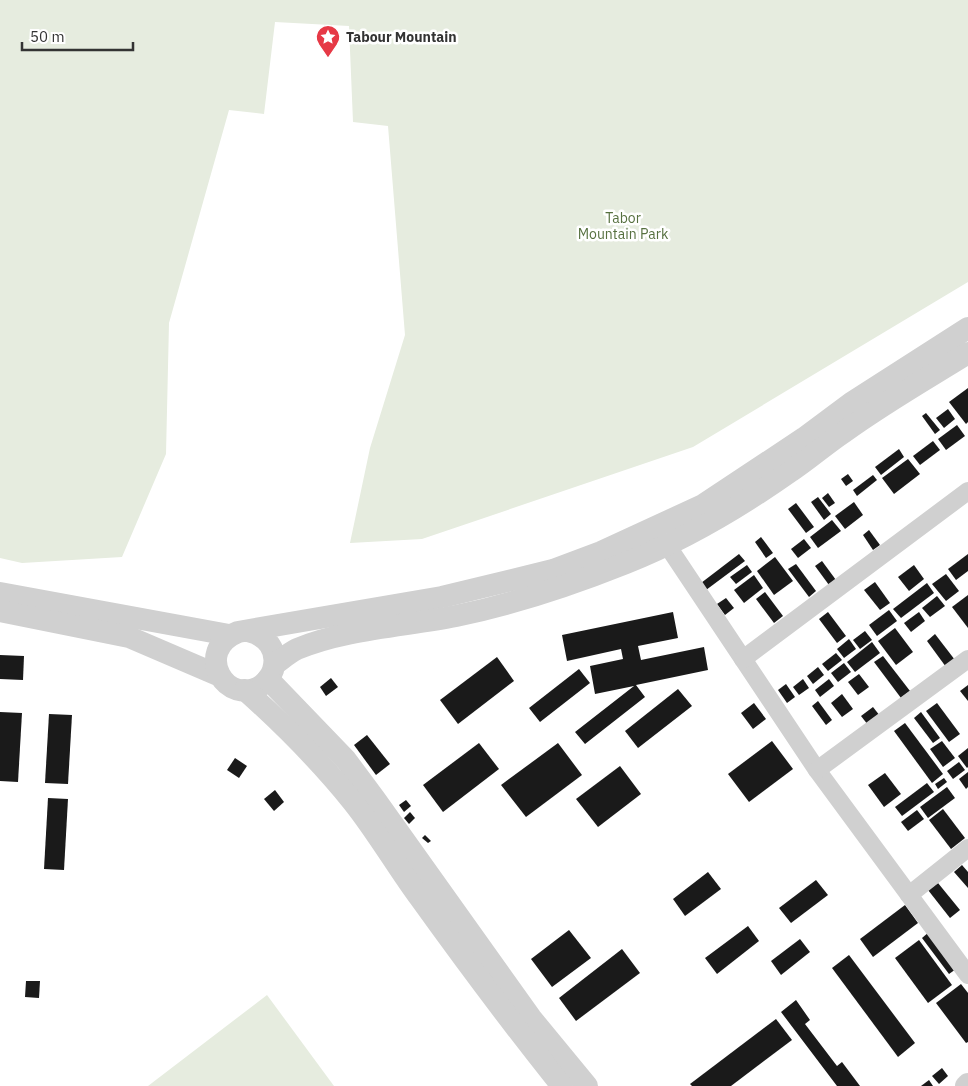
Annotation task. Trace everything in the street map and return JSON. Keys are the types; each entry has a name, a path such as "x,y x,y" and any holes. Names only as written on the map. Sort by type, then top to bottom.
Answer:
{"street":[{"path":"968,328 851,403 804,438 703,505 601,552 553,570 442,598 238,633 222,642 217,650 217,670 229,686 245,690 258,687 272,671 296,650 326,639 456,616 512,602 627,563 667,545 737,506 791,471 885,404 968,353"},
{"path":"743,659 968,491"},
{"path":"667,545 817,770 968,975"},
{"path":"0,593 238,633 257,633 265,638 271,645 274,654 272,671 346,760 531,1018 587,1086"},
{"path":"0,611 129,637 220,676"},
{"path":"817,770 968,659"},
{"path":"245,690 284,725 318,760 354,804 400,872 497,1004 562,1086"},
{"path":"909,895 968,848"}],"green space":[{"name":"Tabor Mountain Park","path":"0,0 968,0 968,282 693,447 422,539 350,543 370,448 405,335 388,126 353,122 349,26 275,22 264,114 229,110 169,323 166,454 122,557 22,563 0,558"},
{"path":"267,995 334,1086 148,1086"}],"building":[{"path":"968,388 968,422 966,424 949,402"},
{"path":"948,409 955,419 944,428 936,418"},
{"path":"926,413 940,430 935,434 922,416"},
{"path":"957,425 965,436 946,450 938,439"},
{"path":"933,441 940,450 920,465 913,456"},
{"path":"899,449 904,457 881,475 875,467"},
{"path":"908,459 920,474 894,494 882,478"},
{"path":"848,474 853,481 846,486 841,479"},
{"path":"873,475 877,480 857,496 853,490"},
{"path":"828,493 835,503 829,507 822,498"},
{"path":"818,497 831,514 824,520 811,502"},
{"path":"854,502 863,515 845,529 835,516"},
{"path":"796,503 814,527 806,533 788,509"},
{"path":"832,520 841,531 818,548 810,537"},
{"path":"869,530 880,545 873,550 863,535"},
{"path":"761,537 773,553 766,558 755,542"},
{"path":"804,539 811,548 798,558 791,549"},
{"path":"739,554 745,561 706,590 701,583"},
{"path":"968,554 968,571 956,580 948,569"},
{"path":"775,557 793,581 774,595 757,571"},
{"path":"822,561 836,580 829,585 815,566"},
{"path":"796,564 816,591 809,597 788,569"},
{"path":"747,565 752,572 736,584 730,577"},
{"path":"914,565 924,579 909,591 898,577"},
{"path":"946,574 959,591 946,601 932,584"},
{"path":"754,575 763,588 744,603 734,590"},
{"path":"875,582 890,603 880,610 864,590"},
{"path":"927,583 934,593 901,618 893,609"},
{"path":"765,592 783,616 774,623 756,599"},
{"path":"968,595 968,628 952,607"},
{"path":"937,596 945,606 930,617 922,608"},
{"path":"726,598 734,608 725,615 717,604"},
{"path":"889,610 897,621 877,636 869,625"},
{"path":"673,612 678,638 638,646 641,660 704,647 708,670 636,685 645,697 585,744 575,732 634,686 595,694 590,666 623,659 621,649 567,661 562,635"},
{"path":"828,612 846,636 837,643 819,619"},
{"path":"919,612 925,621 911,632 904,623"},
{"path":"895,628 913,652 896,665 878,641"},
{"path":"865,631 872,640 860,649 853,640"},
{"path":"935,634 955,660 946,667 927,641"},
{"path":"849,639 856,649 844,658 837,649"},
{"path":"872,642 880,653 855,672 847,662"},
{"path":"836,653 842,660 828,671 822,664"},
{"path":"0,655 24,656 23,680 0,679"},
{"path":"883,656 910,691 901,698 874,662"},
{"path":"497,657 514,681 458,724 440,700"},
{"path":"844,663 851,672 838,682 831,673"},
{"path":"818,667 824,675 813,684 807,676"},
{"path":"579,669 590,683 540,722 529,708"},
{"path":"859,674 869,687 858,695 848,682"},
{"path":"331,678 338,687 326,696 320,687"},
{"path":"803,679 809,688 799,695 793,687"},
{"path":"829,679 834,686 820,697 815,690"},
{"path":"786,684 795,697 787,703 778,690"},
{"path":"968,685 968,701 960,691"},
{"path":"678,689 692,706 638,748 625,731"},
{"path":"842,694 853,709 842,717 831,703"},
{"path":"818,701 832,720 826,725 812,706"},
{"path":"754,703 766,719 753,729 741,713"},
{"path":"937,703 960,734 949,742 926,711"},
{"path":"873,707 880,716 868,725 861,716"},
{"path":"0,712 22,713 18,782 0,781"},
{"path":"921,712 940,738 933,743 914,718"},
{"path":"49,714 72,715 68,784 45,783"},
{"path":"905,723 943,774 932,783 894,731"},
{"path":"367,735 390,764 376,775 354,745"},
{"path":"772,741 793,769 749,802 728,774"},
{"path":"942,741 955,758 943,767 930,749"},
{"path":"479,743 499,769 443,812 423,785"},
{"path":"558,743 582,775 526,817 501,785"},
{"path":"968,748 968,767 967,768 958,756"},
{"path":"235,758 247,766 239,778 227,770"},
{"path":"959,762 965,770 953,779 947,771"},
{"path":"620,766 641,794 598,827 576,799"},
{"path":"968,772 968,787 966,789 959,779"},
{"path":"885,773 901,794 884,807 868,785"},
{"path":"944,778 947,782 938,789 935,784"},
{"path":"927,783 934,792 902,816 895,807"},
{"path":"947,787 955,798 928,818 920,807"},
{"path":"275,790 284,802 274,811 264,799"},
{"path":"48,798 68,799 64,870 44,869"},
{"path":"406,800 411,806 404,812 399,805"},
{"path":"943,809 965,838 951,849 929,820"},
{"path":"917,810 924,819 908,831 901,822"},
{"path":"410,812 415,818 409,824 404,818"},
{"path":"425,835 431,841 428,843 422,838"},
{"path":"962,865 968,872 968,888 954,872"},
{"path":"708,872 721,889 685,916 673,899"},
{"path":"816,880 828,895 791,923 779,908"},
{"path":"938,883 960,910 950,918 928,890"},
{"path":"905,905 918,923 873,957 860,939"},
{"path":"748,926 759,941 717,974 705,958"},
{"path":"569,930 591,958 552,987 531,959"},
{"path":"929,932 956,969 949,974 922,938"},
{"path":"800,939 810,952 781,975 771,961"},
{"path":"919,940 952,985 928,1003 895,958"},
{"path":"622,949 640,973 576,1021 559,998"},
{"path":"849,955 915,1043 898,1057 832,968"},
{"path":"26,981 40,981 39,998 25,997"},
{"path":"961,984 968,993 968,1042 966,1043 936,1003"},
{"path":"796,1000 810,1020 805,1024 837,1066 842,1062 860,1086 837,1086 781,1012"},
{"path":"776,1019 792,1040 731,1086 692,1086 690,1084"},
{"path":"942,1068 948,1076 939,1084 932,1076"},
{"path":"929,1080 933,1086 921,1086"}],"place":[{"name":"Tabour Mountain","path":"328,58"}]}
